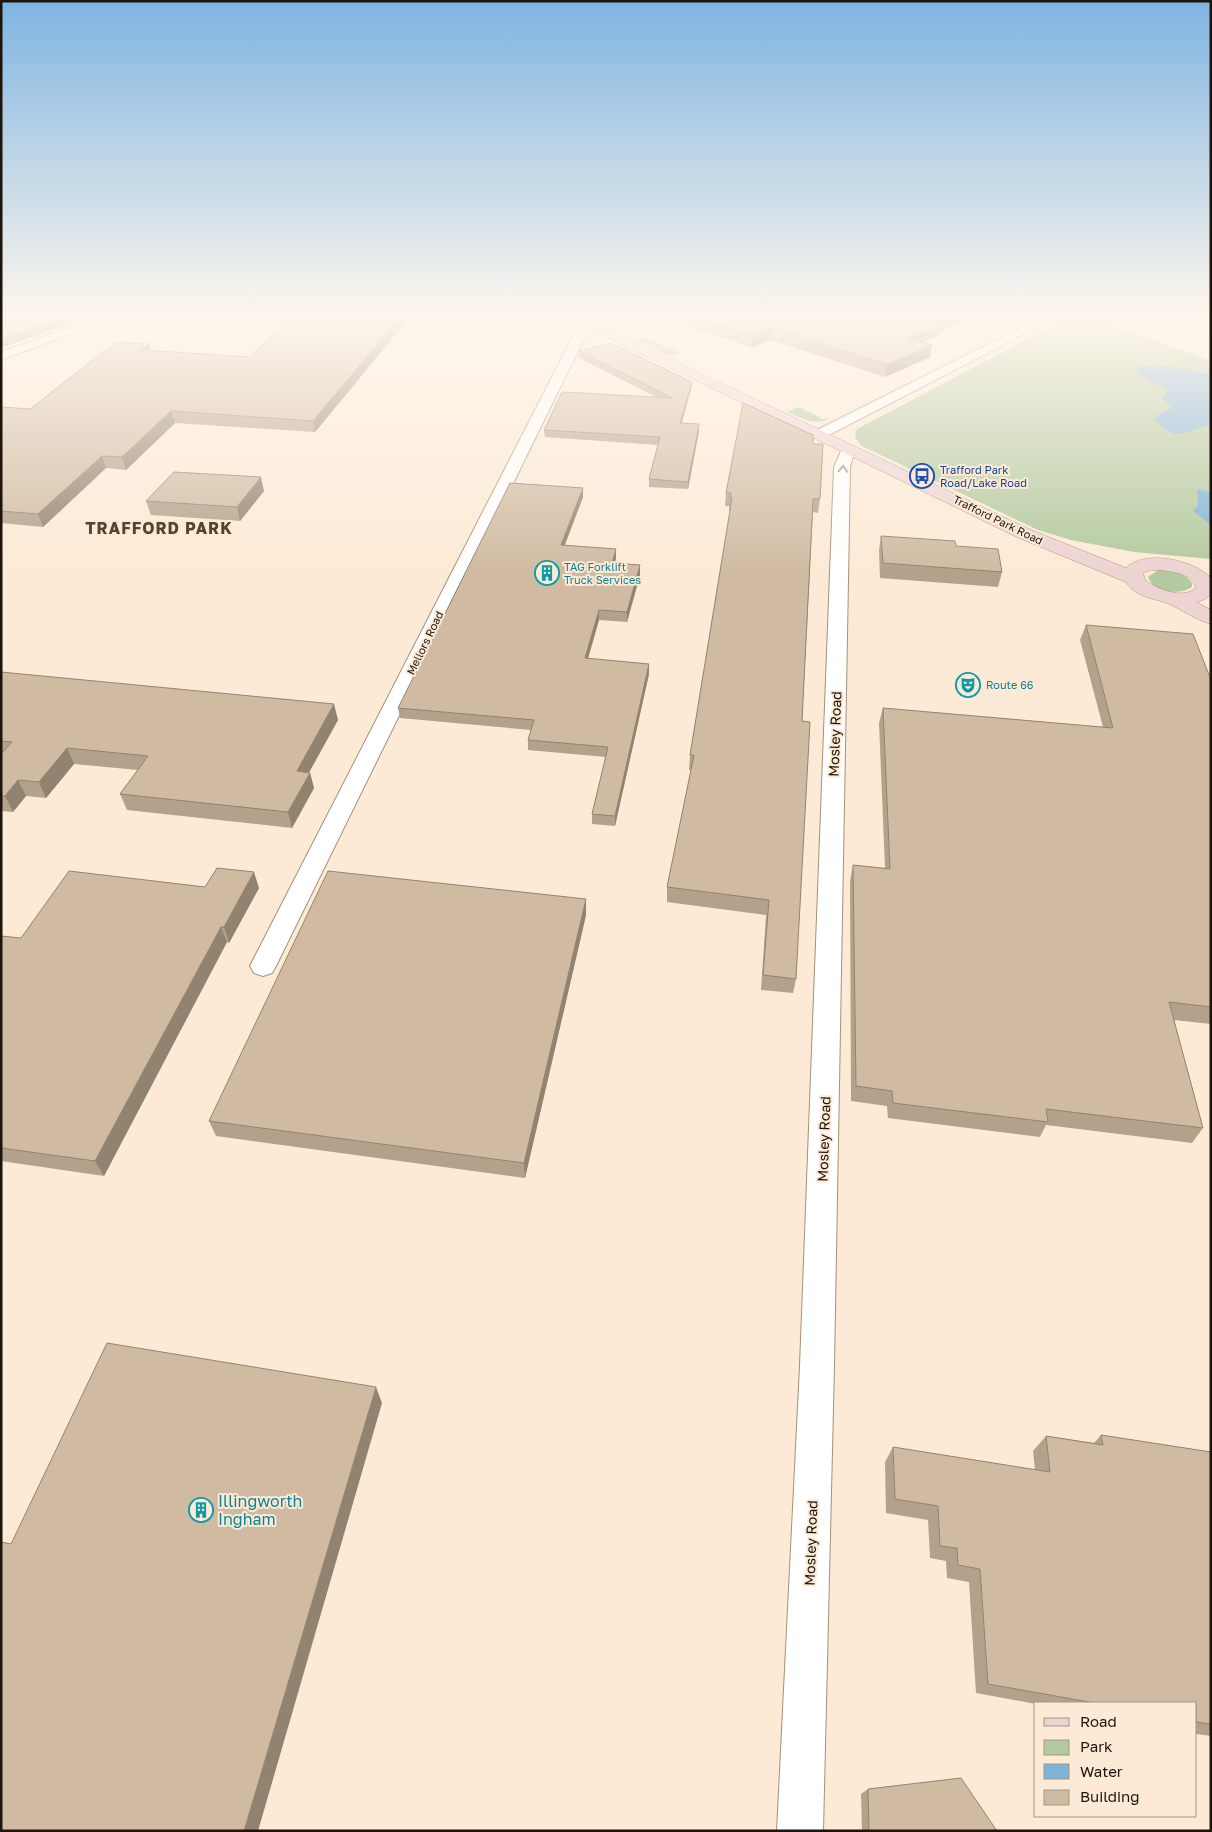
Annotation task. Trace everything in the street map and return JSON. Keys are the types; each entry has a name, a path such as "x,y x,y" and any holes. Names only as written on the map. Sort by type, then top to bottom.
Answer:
{"street":[{"name":"Mellors Road","path":"263,966 546,402"},
{"name":"Trafford Park Road","path":"750,402 1025,534 1073,552 1139,571"},
{"path":"818,435 882,402"},
{"name":"Mosley Road","path":"800,1831 817,1366 843,458 852,451"},
{"path":"1211,567 1180,567 1161,564 1139,571 1136,583 1150,592 1172,598 1211,618"},
{"path":"1172,598 1192,598 1207,594 1205,583 1200,577 1180,567"}],"green space":[{"path":"907,402 1211,402 1211,559 1134,552 1071,540 1038,530 862,446 855,436 857,429"},
{"path":"799,407 823,419 830,418 824,421 813,422 787,412"},
{"path":"1157,571 1172,571 1181,574 1189,579 1192,587 1187,590 1174,592 1161,589 1155,586 1148,577"}],"water":[{"path":"1167,402 1211,402 1211,424 1181,434 1169,432 1154,419 1161,413 1173,408"},
{"path":"1197,489 1211,492 1211,525 1193,511 1198,505"}],"building":[{"path":"38,402 328,402 313,421 171,411 122,457 102,456 38,514 1,511 1,407 30,409"},
{"path":"557,402 686,402 680,423 699,424 688,482 649,479 660,437 544,430"},
{"path":"743,403 813,435 813,444 823,444 820,499 813,499 802,721 810,722 796,979 763,975 769,900 667,887 694,755 690,755 732,498 730,498 731,493 726,493"},
{"path":"174,472 261,477 237,507 146,501"},
{"path":"510,483 583,488 561,545 616,549 612,563 640,565 627,612 599,610 585,658 649,664 615,816 592,814 608,747 528,740 534,720 398,708"},
{"path":"881,536 955,541 956,546 998,549 1002,572 883,563"},
{"path":"1086,625 1193,634 1211,680 1211,1007 1169,1002 1203,1128 1046,1109 1048,1122 893,1103 892,1091 856,1086 853,865 890,869 883,708 1113,728"},
{"path":"1,672 334,704 297,771 310,773 288,812 120,794 148,756 67,748 39,782 18,780 5,796 1,796 1,754 12,742 1,741"},
{"path":"217,868 254,872 224,927 221,927 95,1161 1,1148 1,936 21,938 69,871 205,887"},
{"path":"328,871 586,899 524,1163 209,1121"},
{"name":"Illingworth Ingham","path":"107,1343 376,1387 244,1831 1,1831 1,1542 11,1544"},
{"path":"1101,1435 1211,1452 1211,1724 1197,1722 1197,1702 1089,1702 988,1684 980,1569 958,1565 957,1548 940,1546 938,1506 895,1499 893,1447 1050,1472 1046,1436 1103,1445"},
{"path":"961,1778 997,1831 869,1831 868,1789"}],"place":[{"name":"Trafford Park Road/Lake Road","path":"922,476"},
{"name":"TAG Forklift Truck Services","path":"547,573"},
{"name":"Route 66","path":"968,685"},
{"name":"Illingworth Ingham","path":"201,1510"}],"district":[{"name":"TRAFFORD PARK","path":"159,528"}]}
